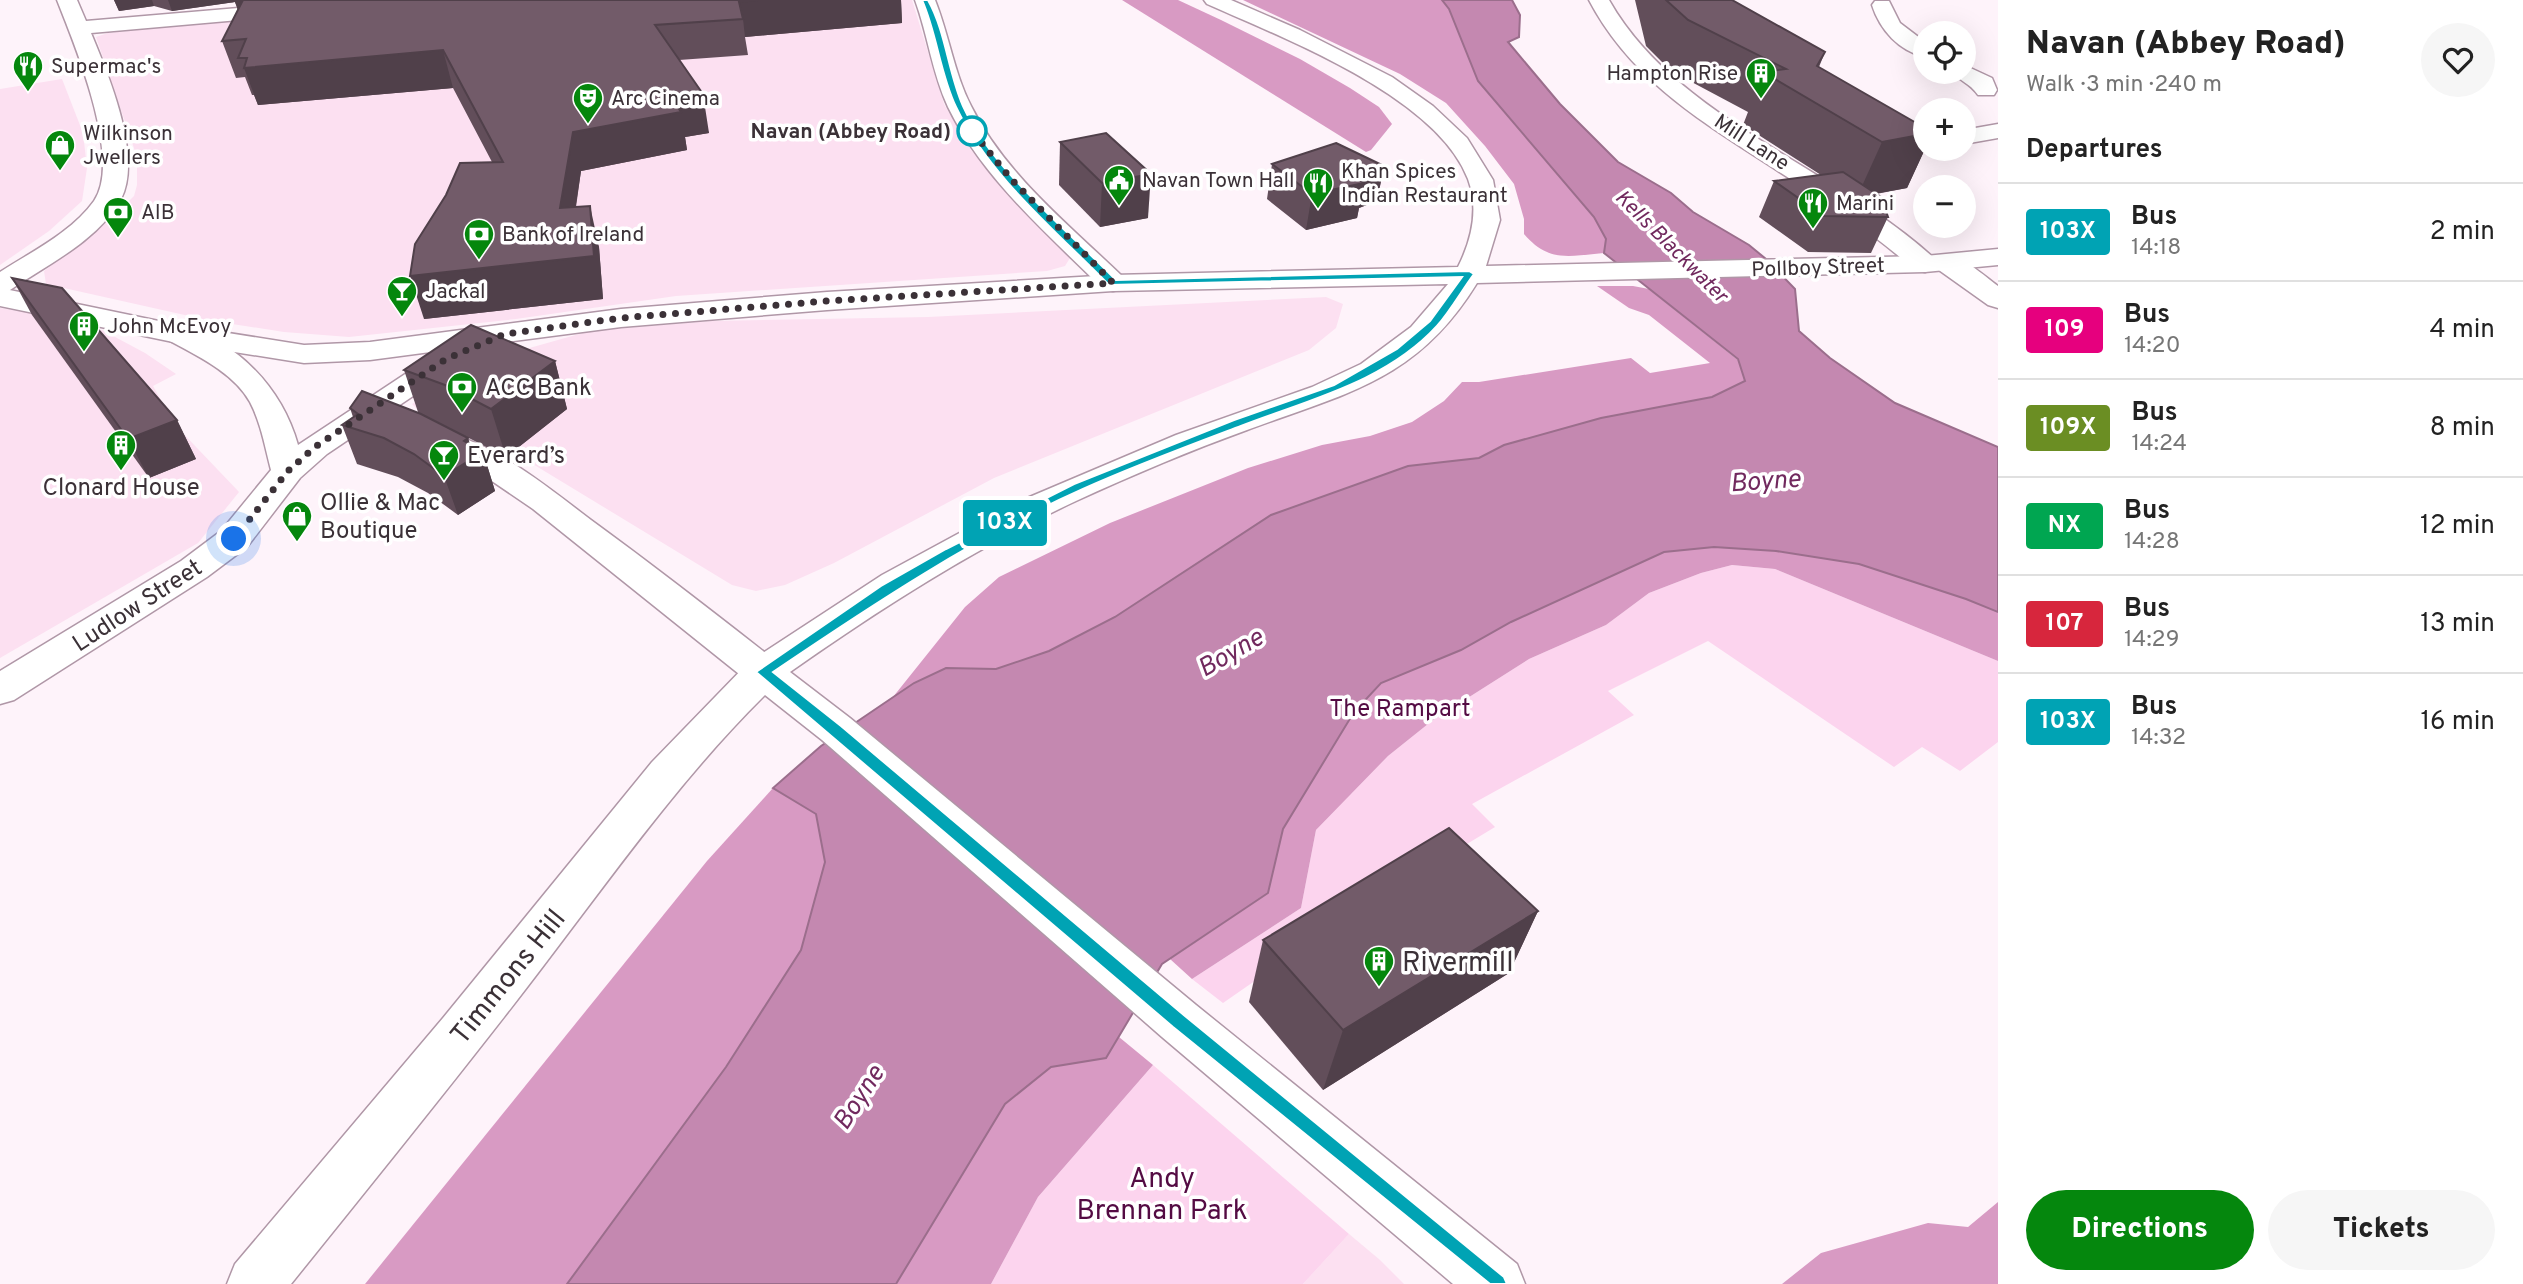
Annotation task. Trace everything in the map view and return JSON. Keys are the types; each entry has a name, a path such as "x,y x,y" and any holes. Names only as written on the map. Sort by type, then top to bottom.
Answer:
{"main road":[{"path":"0,284 71,236 99,211 109,196 115,169 113,138 98,82 67,0"},
{"path":"925,0 934,18 958,104 975,136 1011,179 1113,283"},
{"name":"Timmons Hill","path":"255,1284 471,1022 639,809 709,727 763,672 886,590 950,552 1078,486 1238,423 1338,388 1401,351 1433,324 1469,274 1484,235 1487,219 1485,196 1476,171 1438,121 1410,98 1369,73 1214,0"},
{"name":"Mill Lane","path":"1599,0 1621,38 1657,74 1720,121 1895,237 1998,299"},
{"path":"1882,5 1886,21 1901,39 1913,45"},
{"path":"79,28 307,8"},
{"path":"1976,135 1998,131"},
{"name":"Pollboy Street","path":"505,334 621,318 827,301 1113,283 1822,267 1936,263 1998,257"},
{"path":"0,297 178,334 304,354 370,351 505,334"},
{"path":"178,334 212,352 238,371 261,394 273,418 288,471"},
{"name":"Ludlow Street","path":"0,691 142,604 234,539 288,471 315,447 446,359 505,334"},
{"path":"367,412 448,443 497,469 637,570 836,729 1179,1021 1497,1284"}],"shaded area":[{"path":"477,0 912,0 944,104 971,150 1070,258 1065,266 1047,271 676,296 516,319 349,337 284,332 207,320 46,284 44,271 112,218 134,196 137,185 137,157 96,37 108,33 267,17"},
{"path":"62,79 83,133 87,168 82,201 49,231 0,265 0,89"},
{"path":"1326,297 1343,304 1336,328 1309,350 994,478 834,563 785,585 756,591 732,585 513,452 424,416 412,404 483,361 590,331 711,321 928,317"},
{"path":"0,308 44,315 102,330 145,353 176,374 153,386 176,426 239,492 198,543 0,658"},
{"path":"1349,1234 1380,1260 1404,1284 1303,1284"}],"green space":[{"path":"1122,0 1178,0 1300,59 1379,107 1392,124 1371,150 1366,152"},
{"path":"1243,0 1442,0 1449,9 1478,81 1594,217 1606,239 1604,253 1560,256 1542,250 1524,234 1524,219 1514,184 1485,146 1446,103 1400,74"},
{"path":"1597,286 1649,289 1738,360 1745,381 1712,397 1601,418 1504,445 1479,458 1408,466 1271,515 1115,617 1049,651 996,669 946,668 893,697 965,607 999,577 1110,523 1248,468 1322,445 1370,436 1412,422 1444,401 1462,382 1479,382 1631,358 1650,373 1710,363 1649,315 1629,308"},
{"name":"The Rampart","path":"1714,547 1841,560 1912,579 1981,605 1998,612 1998,661 1775,569 1732,565 1701,573 1649,593 1606,625 1529,659 1433,720 1388,756 1316,830 1301,908 1192,979 1170,959 1268,893 1283,829 1354,712 1381,683 1461,650 1511,622 1664,552"},
{"path":"1732,565 1775,569 1998,661 1998,742 1960,771 1922,747 1894,767 1708,641 1608,691 1634,715 1472,804 1495,827 1348,916 1223,1003 1192,979 1301,908 1316,830 1388,756 1433,720 1529,659 1606,625 1649,593 1701,573"},
{"path":"773,788 816,814 825,862 801,950 726,1067 567,1284 365,1284 707,861"},
{"path":"1119,1037 1153,1065 1038,1197 991,1284 896,1284 1005,1104 1051,1067 1106,1058"},
{"name":"Andy Brennan Park","path":"1153,1065 1349,1234 1303,1284 991,1284 1038,1197"},
{"path":"1998,1202 1998,1284 1782,1284 1821,1253 1928,1223 1968,1227"}],"water":[{"path":"1442,0 1512,0 1520,15 1519,37 1508,42 1560,104 1618,162 1671,193 1693,212 1749,245 1766,259 1795,289 1799,331 1830,358 1895,403 1998,447 1998,612 1859,564 1776,551 1714,547 1664,552 1511,622 1461,650 1381,683 1354,712 1283,829 1268,893 1162,964 1106,1058 1051,1067 1005,1104 896,1284 567,1284 726,1067 801,950 825,862 816,814 773,788 821,746 914,683 946,668 996,669 1049,651 1115,617 1271,515 1408,466 1479,458 1504,445 1601,418 1712,397 1745,381 1738,359 1604,253 1606,239 1594,217 1478,81 1449,9"}],"building":[{"path":"243,0 758,0 739,2 743,19 655,25 703,94 673,100 681,112 573,132 560,208 590,206 594,256 410,276 415,244 446,195 460,163 503,162 443,50 244,68 247,58 238,58 246,39 222,41"},
{"path":"1666,0 1732,0 1825,52 1817,66 1913,121 1913,136 1882,142 1763,72 1786,69 1688,20"},
{"path":"1106,133 1151,174 1102,183 1060,142"},
{"path":"1336,143 1384,166 1356,177 1364,183 1312,194 1272,164"},
{"path":"1843,172 1881,197 1888,217 1824,216 1774,181"},
{"path":"12,278 62,288 177,420 128,439"},
{"path":"471,325 555,361 491,409 445,385 404,370"},
{"path":"362,391 421,414 468,438 464,441 483,452 444,476 414,454 384,438 342,425 358,414 350,408"},
{"path":"1449,828 1538,911 1343,1030 1263,940"}],"bus line":[{"name":"103X","path":"925,0 934,18 958,104 975,136 1011,179 1113,283 1469,274 1433,324 1401,351 1338,388 1238,423 1078,486 950,552 864,602 763,672 836,729 1179,1021 1497,1284"}],"place":[{"name":"Supermac's","path":"28,93"},
{"name":"Hampton Rise","path":"1761,100"},
{"name":"Arc Cinema","path":"588,125"},
{"name":"Navan (Abbey Road)","path":"972,131"},
{"name":"Wilkinson Jwellers","path":"60,172"},
{"name":"Navan Town Hall","path":"1119,207"},
{"name":"Khan Spices Indian Restaurant","path":"1318,210"},
{"name":"Marini","path":"1813,230"},
{"name":"AIB","path":"118,239"},
{"name":"Bank of Ireland","path":"479,261"},
{"name":"Jackal","path":"402,318"},
{"name":"John McEvoy","path":"84,353"},
{"name":"ACC Bank","path":"462,414"},
{"name":"Clonard House","path":"121,472"},
{"name":"Everard’s","path":"444,482"},
{"name":"Ollie & Mac Boutique","path":"297,543"},
{"name":"Rivermill","path":"1379,988"}],"route":[{"path":"234,539 288,471 315,447 446,359 505,334 621,318 827,301 1113,283 1011,179 972,131"}],"water label":[{"name":"Kells Blackwater","path":"1672,246"},
{"name":"Boyne","path":"1765,480"},
{"name":"Boyne","path":"1230,652"},
{"name":"Boyne","path":"858,1097"}]}
